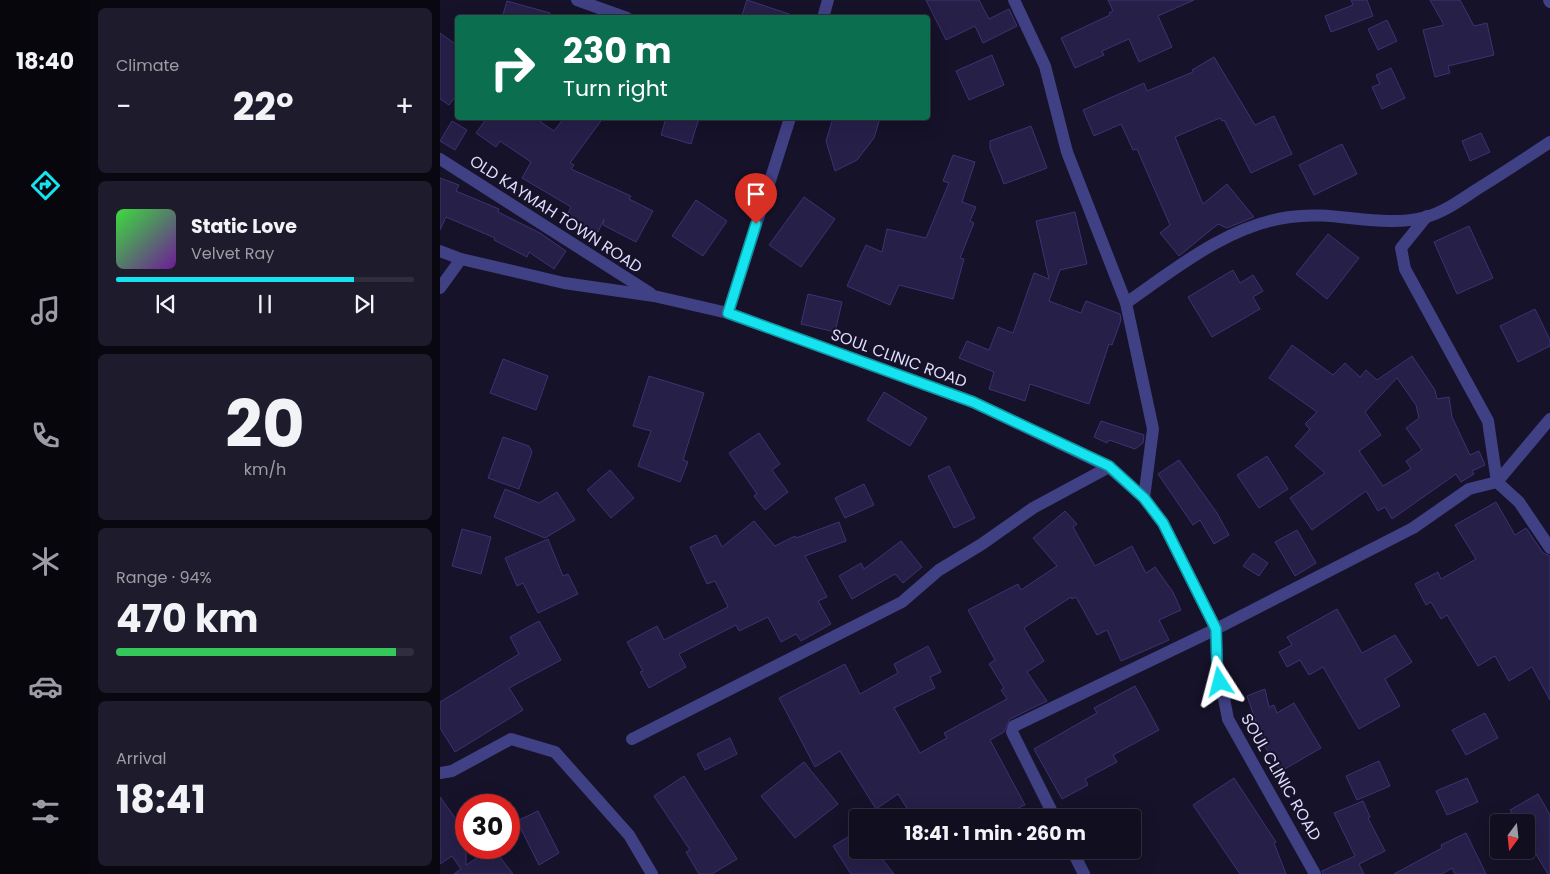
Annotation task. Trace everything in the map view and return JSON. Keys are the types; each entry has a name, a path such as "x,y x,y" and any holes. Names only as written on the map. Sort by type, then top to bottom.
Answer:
{"street":[{"path":"576,0 618,15"},
{"path":"824,15 828,0"},
{"path":"1014,0 1045,66 1067,152 1126,303 1153,429 1144,498"},
{"path":"728,313 789,120"},
{"path":"1126,303 1216,243 1254,227 1290,217 1340,217 1393,222 1428,216 1460,200 1550,142"},
{"name":"OLD KAYMAH TOWN ROAD","path":"440,159 654,296"},
{"path":"1428,216 1401,248 1405,269 1488,421 1497,482 1519,502 1550,548"},
{"path":"440,251 461,259 564,283 654,296"},
{"path":"440,288 461,259"},
{"name":"SOUL CLINIC ROAD","path":"654,296 728,313 973,402 1109,466 1144,498 1163,523 1216,629 1217,663 1228,718 1315,874"},
{"path":"1051,809 1012,732 1014,726 1216,629 1413,528 1469,489 1497,482 1550,419"},
{"path":"632,739 902,602 939,570 982,544 1033,508 1109,466"},
{"path":"440,773 452,771 511,738 555,752 600,800 629,835 652,874"},
{"path":"1076,859 1084,874"}],"building":[{"path":"747,0 792,15 742,15"},
{"path":"926,0 979,0 989,19 1009,9 1017,26 983,43 975,26 946,40"},
{"path":"1108,0 1194,0 1158,16 1172,47 1139,62 1129,39 1102,51 1104,55 1075,68 1061,38 1110,15 1109,13 1113,11"},
{"path":"1351,0 1367,0 1373,16 1331,32 1325,16 1353,5"},
{"path":"1430,0 1460,0 1474,26 1487,23 1494,55 1448,66 1450,73 1435,77 1423,30 1444,25"},
{"path":"507,1 550,13 550,15 503,15"},
{"path":"1387,20 1397,41 1378,50 1368,29"},
{"path":"440,33 455,44 455,97 449,105 440,99"},
{"path":"992,55 1004,85 969,100 956,71"},
{"path":"1214,57 1255,125 1274,116 1292,154 1251,173 1224,120 1222,121 1220,118 1175,137 1203,204 1227,184 1254,217 1227,228 1218,224 1179,256 1160,233 1170,225 1137,149 1133,150 1121,124 1094,136 1083,110 1144,83 1147,91 1193,72 1192,70"},
{"path":"1391,68 1405,98 1382,109 1372,87 1380,84 1376,75"},
{"path":"486,120 538,120 554,131 562,120 602,120 570,163 574,165 571,169 631,196 629,199 653,211 636,242 603,225 604,219 598,232 566,217 571,207 522,178 531,162 500,141 496,147 476,133"},
{"path":"665,120 698,120 691,144 661,135"},
{"path":"832,120 879,120 874,138 857,160 835,171 826,141"},
{"path":"452,121 467,130 455,150 440,141"},
{"path":"1031,126 1047,168 1004,184 990,148 990,141"},
{"path":"1481,133 1490,152 1470,161 1462,141"},
{"path":"1342,144 1357,174 1314,195 1299,165"},
{"path":"953,155 975,162 962,202 976,207 970,221 974,223 960,258 964,259 953,299 899,285 890,305 847,286 866,245 882,252 887,229 926,238 949,183 943,181"},
{"path":"440,178 459,185 456,191 499,209 498,212 540,233 566,251 554,269 529,252 527,257 494,240 495,238 446,217 440,230"},
{"path":"804,197 835,219 801,267 769,245"},
{"path":"696,200 727,221 703,256 672,236"},
{"path":"1075,212 1087,264 1060,270 1049,301 1081,313 1086,301 1120,314 1121,320 1112,345 1109,344 1089,404 1030,384 1025,401 989,389 994,372 959,358 967,341 989,350 998,327 1013,333 1034,273 1049,279 1036,221"},
{"path":"1469,226 1493,278 1457,294 1434,242"},
{"path":"1328,234 1359,258 1327,299 1296,274"},
{"path":"1233,270 1240,283 1253,275 1263,291 1253,297 1260,309 1212,337 1188,297"},
{"path":"808,294 842,302 835,332 801,324"},
{"path":"1535,309 1550,340 1550,346 1518,362 1500,326"},
{"path":"1292,345 1333,375 1345,363 1360,377 1366,370 1377,380 1412,356 1435,390 1437,399 1449,397 1452,417 1470,455 1479,451 1485,465 1472,471 1474,474 1461,482 1456,474 1392,519 1385,507 1378,511 1366,491 1312,530 1290,498 1325,473 1295,446 1310,429 1305,424 1317,412 1269,378","holes":["1397,378 1416,405 1419,418 1406,428 1422,450 1406,461 1411,469 1383,486 1359,451 1381,435 1365,412"]},
{"path":"503,359 548,376 536,410 490,393"},
{"path":"649,376 704,393 683,460 688,462 680,482 638,466 651,431 633,426"},
{"path":"884,392 927,418 910,446 867,420"},
{"path":"1101,421 1144,435 1143,443 1135,449 1109,440 1107,443 1094,437"},
{"path":"759,433 780,464 772,470 788,492 765,510 754,496 757,494 729,453"},
{"path":"503,437 529,446 532,452 519,489 488,478"},
{"path":"1267,456 1288,489 1259,508 1237,475"},
{"path":"1179,460 1217,513 1229,535 1214,544 1200,520 1193,525 1158,474"},
{"path":"949,466 975,518 954,528 928,476"},
{"path":"610,470 634,498 611,518 587,490"},
{"path":"864,484 874,505 845,518 835,498"},
{"path":"505,489 539,503 557,492 575,520 545,538 494,517"},
{"path":"1496,502 1515,535 1526,528 1543,553 1550,556 1550,700 1532,667 1509,681 1495,656 1478,666 1447,615 1441,619 1431,602 1426,605 1415,584 1438,572 1441,579 1476,559 1455,525"},
{"path":"1065,511 1077,524 1073,527 1095,566 1132,546 1146,573 1155,567 1173,592 1181,610 1159,620 1169,640 1121,661 1107,630 1097,635 1076,597 1072,599 1071,597 1024,628 1044,661 1027,672 1047,701 1010,719 1004,732 990,740 1025,805 1016,809 907,809 898,794 876,809 840,751 815,767 779,698 845,664 860,694 898,673 894,664 928,646 941,672 930,677 935,688 894,708 920,753 947,738 944,733 1007,699 1001,690 1004,688 989,664 995,660 968,610 1018,584 1021,590 1057,566 1033,538"},
{"path":"754,521 775,546 795,536 796,538 839,522 846,541 805,556 827,597 818,601 831,624 801,641 796,634 781,642 768,617 739,631 736,625 679,654 686,667 649,688 640,672 643,671 627,642 657,626 664,640 728,607 715,581 707,584 690,547 716,535 722,547"},
{"path":"462,529 491,537 481,574 452,566"},
{"path":"1297,530 1316,563 1295,576 1275,542"},
{"path":"548,539 563,576 568,574 578,594 538,613 523,583 517,586 505,558"},
{"path":"901,541 922,567 903,583 895,574 852,599 839,576 861,563 864,569"},
{"path":"1253,553 1268,563 1259,576 1243,566"},
{"path":"1337,609 1362,653 1395,635 1412,662 1385,679 1400,706 1359,729 1323,667 1309,675 1300,660 1287,667 1279,652 1292,645 1287,637"},
{"path":"539,621 561,660 509,688 523,710 455,752 440,728 440,702 519,654 510,637"},
{"path":"1135,686 1159,730 1113,755 1117,762 1085,779 1088,785 1062,799 1034,749 1097,713 1094,708"},
{"path":"1265,689 1269,707 1274,705 1277,713 1294,703 1321,748 1283,770 1281,767 1278,768 1265,747 1247,696"},
{"path":"1485,713 1498,738 1466,755 1452,730"},
{"path":"730,738 737,754 705,770 697,754"},
{"path":"1379,761 1390,786 1357,800 1346,776"},
{"path":"804,762 838,804 795,838 761,796"},
{"path":"684,776 737,859 712,874 699,874 686,852 690,850 654,796"},
{"path":"1234,778 1276,842 1274,843 1286,874 1240,874 1193,805"},
{"path":"1467,778 1478,802 1447,815 1436,791"},
{"path":"1538,794 1550,815 1550,874 1548,874 1535,853 1535,814 1512,814 1510,810"},
{"path":"440,797 455,818 455,859 466,859 466,865 476,859 501,859 513,874 454,874 461,869 452,856 440,864"},
{"path":"1363,801 1370,817 1368,818 1385,851 1359,864 1364,874 1323,874 1322,871 1355,856 1334,813"},
{"path":"538,811 559,853 539,865 520,827 520,820"},
{"path":"1466,833 1486,874 1455,874 1452,868 1442,874 1394,874 1442,848 1441,845"},
{"path":"849,836 849,859 882,859 894,874 851,874 833,846"}],"route":[{"path":"756,224 728,313 973,402 1109,466 1144,498 1163,523 1216,629 1217,663 1220,682"}]}
